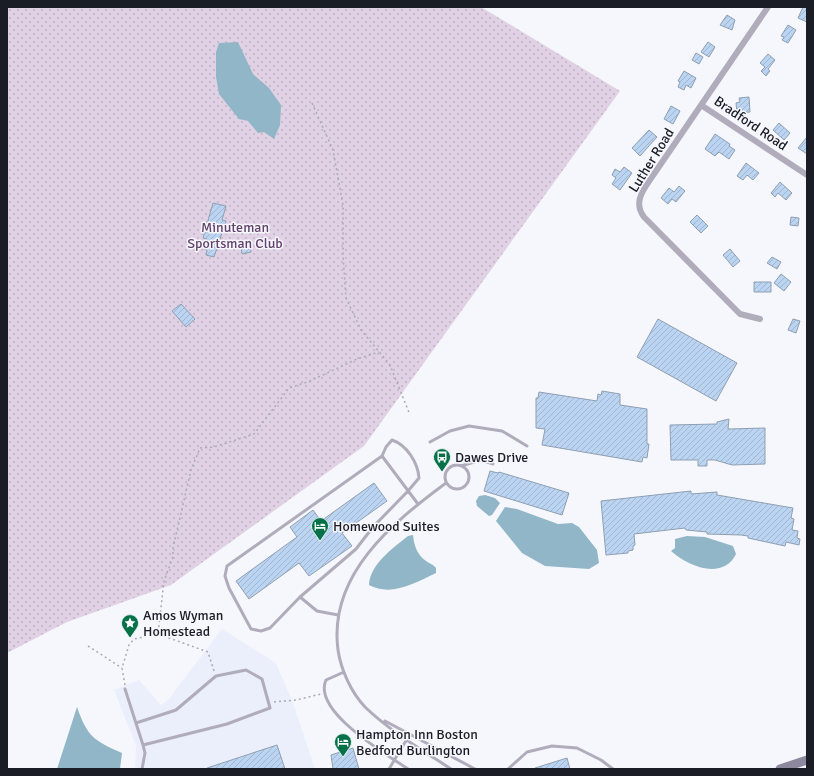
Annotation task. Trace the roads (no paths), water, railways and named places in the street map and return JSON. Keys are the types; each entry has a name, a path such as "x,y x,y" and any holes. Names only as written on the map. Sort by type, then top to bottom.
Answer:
{"main road":[{"path":"780,769 807,760"}],"street":[{"name":"Luther Road","path":"760,319 740,314 640,211 639,204 641,194 768,7"},
{"name":"Bradford Road","path":"701,104 807,175"}],"lane":[{"path":"430,442 450,431 469,426 502,431 527,446"},
{"path":"392,440 401,443 418,468 419,478 373,527 356,549 300,597 270,628 261,631 251,629 229,588 225,576 228,566 382,456 386,447 392,440"},
{"path":"382,456 418,504"},
{"path":"461,466 468,474 466,485 456,489 446,483 444,478 448,468 481,460 493,464"},
{"path":"446,483 418,504 386,533 355,571 344,594 338,615 338,643 340,662 344,672 356,695 365,706 407,739 451,769"},
{"path":"300,597 317,611 338,615"},
{"path":"136,723 176,710 216,676 246,670 262,679 270,708 227,724 143,745"},
{"path":"344,672 326,680 323,686 323,693 329,704 347,725 363,739 408,769"},
{"path":"125,689 145,753 142,769"},
{"path":"378,717 475,769"},
{"path":"389,769 410,734"},
{"path":"508,769 527,752 552,746 577,748 601,760 613,769"}],"water":[{"path":"238,42 253,74 269,88 281,105 280,125 274,139 264,132 258,133 248,121 239,119 219,94 216,77 216,52 219,43"},
{"path":"485,495 495,498 500,503 492,515 489,516 477,506 476,501 479,496"},
{"path":"505,507 517,509 558,524 572,523 579,527 597,550 599,563 589,569 545,566 522,553 496,521"},
{"path":"413,535 418,553 423,559 436,568 436,573 411,584 394,589 386,590 369,585 373,570 383,557 408,536"},
{"path":"687,536 705,537 733,546 736,554 730,562 723,567 714,569 695,566 678,557 671,551 675,548 675,539"},
{"path":"77,707 88,731 98,741 122,753 120,769 57,769"}],"place":[{"name":"Dawes Drive","path":"442,472"},
{"name":"Homewood Suites","path":"320,541"},
{"name":"Amos Wyman Homestead","path":"130,638"},
{"name":"Hampton Inn Boston Bedford Burlington","path":"343,757"}],"park label":[{"name":"Minuteman Sportsman Club","path":"235,236"}]}
